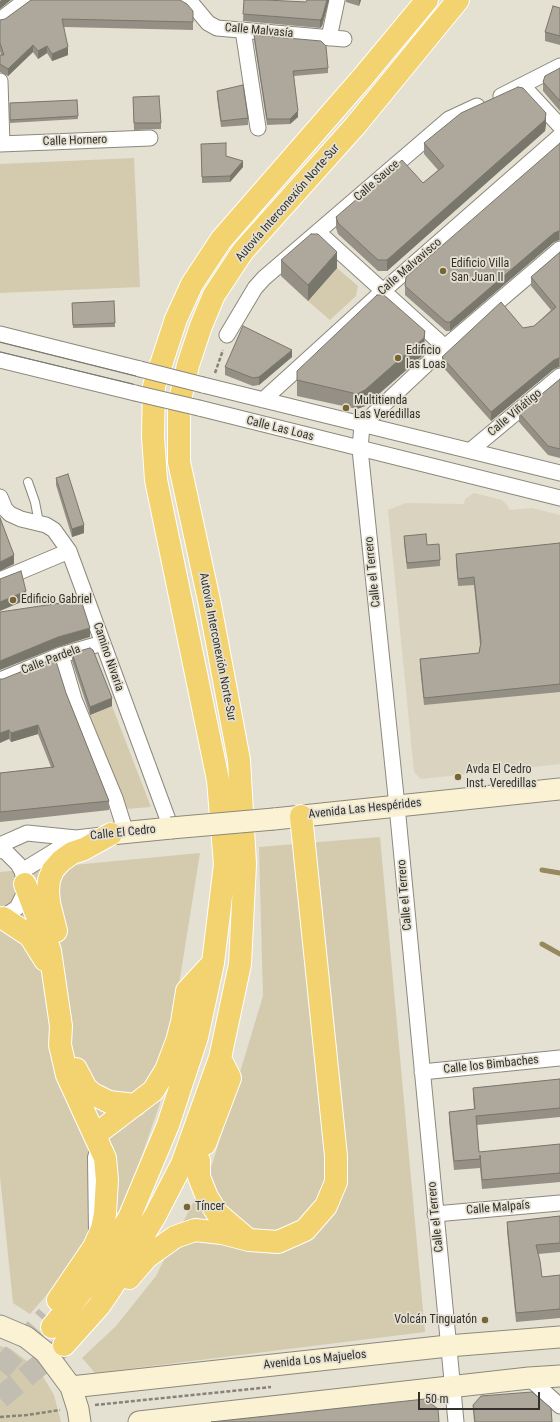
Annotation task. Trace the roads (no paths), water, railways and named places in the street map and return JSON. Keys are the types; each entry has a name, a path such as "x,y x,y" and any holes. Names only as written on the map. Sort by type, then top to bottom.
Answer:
{"highway":[{"name":"Autovía Interconexión Norte-Sur","path":"96,1137 105,1158 107,1198 102,1229 94,1247 50,1322 89,1284 129,1218 168,1125 195,1044 213,963 225,864 218,780 156,480 153,436 154,386 176,319 192,284 221,240 363,77 427,0"},
{"name":"Autovía Interconexión Norte-Sur","path":"64,1345 99,1306 155,1216 182,1164 220,1058 240,964 245,864 239,760 210,605 179,462 179,404 188,365 201,326 214,296 242,252 355,126 458,0"},
{"path":"147,1257 175,1237 195,1230 222,1233 249,1240 278,1242 305,1230 326,1206 336,1182 336,1156 301,816"},
{"path":"54,973 59,951 48,891 49,880 53,870 61,861 72,853 118,833"},
{"path":"24,877 50,951 61,1026 60,1045 67,1075 96,1137 134,1104 153,1091 166,1070 182,1022 187,991 213,963"},
{"path":"2,919 30,936 54,973"},
{"path":"61,1026 69,1041 75,1067 86,1088 93,1094 109,1102 134,1104"},
{"path":"112,1286 125,1283 147,1257 199,1161 230,1078 220,1058"},
{"path":"199,1161 199,1177 206,1197 217,1213 249,1240"}],"street":[{"path":"0,20 26,0"},
{"name":"Calle Malvasía","path":"185,0 193,5 208,23 217,28 337,38 338,0"},
{"path":"243,30 258,128"},
{"name":"Calle Sauce","path":"227,335 255,288 449,119 523,86 560,66"},
{"path":"0,80 1,144"},
{"path":"523,86 560,126"},
{"name":"Calle Malvavisco","path":"263,400 383,291 560,136"},
{"name":"Calle Hornero","path":"1,144 150,138"},
{"path":"318,232 445,347"},
{"path":"362,425 445,347 560,249"},
{"name":"Calle Las Loas","path":"0,334 362,425 560,472"},
{"name":"Calle Las Loas","path":"0,360 204,409 560,498"},
{"name":"Calle Viñátigo","path":"471,450 560,376"},
{"path":"204,409 209,387"},
{"name":"Calle el Terrero","path":"362,425 360,449 397,806 456,1422"},
{"name":"Camino Nivaria","path":"0,499 5,509 10,514 21,519 39,523 54,530 69,551 171,828"},
{"path":"0,580 69,551"},
{"name":"Calle Pardela","path":"0,680 61,655 103,643"},
{"path":"61,655 74,699 115,798 118,833"},
{"name":"Avenida Las Hespérides","path":"171,828 274,819 560,789"},
{"name":"Calle El Cedro","path":"0,845 27,833 76,838 171,828"},
{"name":"Calle El Cedro","path":"24,877 76,838"},
{"path":"0,850 6,852 24,877 23,896 17,908 2,919"},
{"name":"Calle los Bimbaches","path":"422,1072 560,1058"},
{"name":"Calle Malpaís","path":"435,1214 560,1203"},
{"path":"0,1326 26,1337 45,1352 71,1387 78,1409 80,1422"},
{"name":"Avenida Los Majuelos","path":"71,1387 449,1355 560,1338"},
{"path":"139,1422 187,1419 529,1378 560,1376"},
{"path":"529,1378 560,1406"}],"lane":[{"path":"28,482 35,502 39,523"}],"waterway":[{"path":"542,870 560,873"},
{"path":"542,944 560,954"}],"tunnel":[{"path":"0,1370 47,1316"},
{"path":"0,1398 64,1345"}],"tram line":[{"path":"0,342 136,376"},
{"path":"0,352 133,384"}],"place":[{"name":"Edificio Villa San Juan II","path":"443,271"},
{"name":"Edificio las Loas","path":"398,358"},
{"name":"Multitienda Las Veredillas","path":"346,408"},
{"name":"Edificio Gabriel","path":"13,600"},
{"name":"Avda El Cedro Inst. Veredillas","path":"458,777"},
{"name":"Tíncer","path":"187,1207"},
{"name":"Volcán Tinguatón","path":"485,1320"}]}
